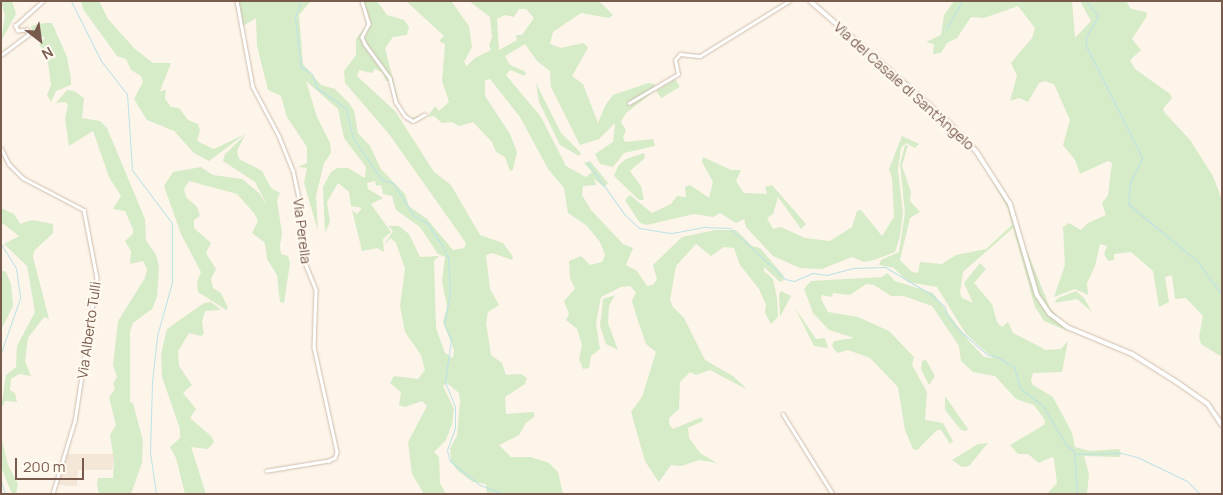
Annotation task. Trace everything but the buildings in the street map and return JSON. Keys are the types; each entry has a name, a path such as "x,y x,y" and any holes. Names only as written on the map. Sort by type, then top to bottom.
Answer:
{"main road":[{"name":"Via del Casale di Sant'Angelo","path":"810,1 944,118 976,151 1011,206 1037,295 1050,314 1067,327 1132,354 1178,383 1207,403 1222,425"}],"street":[{"path":"1,55 28,35 27,30 18,31 15,26 43,1"},
{"name":"Via Perella","path":"237,1 253,87 283,143 293,170 300,203 304,260 316,290 316,354 331,415 337,453 335,458 328,461 268,471"},
{"path":"362,1 368,24 362,37 364,44 386,71 397,104 406,117 413,121 424,115"},
{"path":"629,103 678,74 675,60 680,54 700,56 789,1"},
{"name":"Via Alberto Tulli","path":"1,148 7,161 21,176 84,210 97,278 75,421 53,494"},
{"path":"783,414 833,494"}],"shaded area":[{"path":"67,454 114,454 112,470 78,470 77,486 57,484"}],"green space":[{"path":"1,1 12,1 16,14 1,41 5,16"},
{"path":"81,1 99,1 108,19 134,48 153,63 171,63 160,91 166,90 165,99 171,107 179,108 188,120 198,124 200,130 197,141 214,149 245,134 209,161 194,153 174,131 147,120 134,99 143,82 141,76 131,70 126,59 117,56 83,9"},
{"path":"237,1 311,1 299,15 303,64 321,85 335,89 350,104 354,111 358,133 370,146 381,169 405,194 409,206 427,219 453,250 464,248 466,243 389,134 345,83 344,71 356,55 356,39 367,25 361,40 390,81 386,81 382,72 375,69 372,73 359,70 357,76 395,111 434,172 451,185 480,235 503,243 513,257 512,260 492,253 486,255 490,289 499,305 488,312 486,323 491,355 502,363 506,375 521,374 527,378 525,384 505,397 506,414 533,412 535,416 526,423 519,435 499,445 511,457 531,457 549,463 558,472 563,493 487,494 486,484 473,482 458,471 451,462 450,448 457,436 459,393 447,383 443,386 454,409 452,424 446,440 434,452 439,457 440,483 446,494 424,494 412,474 408,442 427,406 422,401 405,407 399,405 401,392 390,383 394,376 418,379 425,370 421,355 405,332 400,306 405,269 396,243 391,238 384,245 393,231 388,226 399,226 409,234 420,257 439,256 434,261 436,328 445,353 453,358 454,350 443,322 447,307 442,281 445,257 438,254 420,227 396,210 392,196 383,194 381,185 376,186 375,181 367,183 368,189 383,198 371,204 391,232 383,239 384,252 377,248 362,251 352,210 357,214 362,208 351,206 349,192 338,183 327,202 330,222 325,233 323,187 331,172 337,168 348,168 365,178 366,167 344,138 338,109 306,81 317,117 330,143 331,153 324,163 316,196 318,231 304,183 307,168 298,167 307,163 307,147 287,117 281,96 268,90 257,46 256,18 243,26"},
{"path":"363,1 377,1 387,15 404,20 409,27 407,35 393,37 385,48 400,106 406,113 400,107 391,78 364,40 371,24"},
{"path":"406,1 451,1 469,26 472,47 464,62 467,66 475,58 491,50 489,46 492,37 490,17 469,1 599,1 613,15 609,18 581,13 553,32 550,44 561,48 583,43 588,48 572,76 583,84 598,123 606,104 613,95 648,83 654,84 657,89 626,113 621,122 626,130 623,137 625,142 653,139 655,146 624,153 613,167 600,164 595,154 613,142 615,123 599,139 580,145 551,87 550,71 537,61 525,44 505,56 510,65 526,72 525,76 510,70 506,75 541,117 566,166 586,177 592,172 584,163 590,161 608,183 604,187 594,179 596,185 583,186 582,195 591,210 623,244 633,248 626,265 637,271 647,286 653,285 657,279 653,265 682,237 715,230 736,230 752,246 760,248 783,275 784,280 780,282 764,267 764,271 773,279 777,298 778,317 771,324 765,313 766,305 759,289 740,265 734,248 724,247 711,256 696,244 676,266 670,300 673,307 684,318 705,360 733,376 748,390 710,370 696,375 690,372 680,382 679,409 669,418 669,424 673,429 702,417 703,421 688,428 689,438 700,453 717,463 699,460 681,466 671,465 659,482 645,461 631,412 642,397 656,352 646,344 632,301 636,292 630,286 621,287 601,297 596,323 600,349 591,356 589,368 583,369 579,359 582,345 577,329 566,320 569,314 564,301 575,289 570,278 569,261 581,256 590,265 602,262 605,255 600,242 587,226 568,213 564,188 548,169 520,117 490,79 485,80 485,96 510,134 517,152 513,170 510,171 505,157 496,152 492,142 473,122 459,126 452,122 442,123 434,116 427,117 435,106 439,111 449,102 442,81 445,44 439,41 444,36","holes":["519,9 526,9 534,18 522,35 516,35 517,40 499,50 497,19 505,15 514,17"]},
{"path":"954,1 1072,1 1075,38 1091,21 1080,1 1126,1 1131,9 1146,12 1147,16 1132,39 1141,50 1130,60 1135,69 1170,94 1172,98 1163,109 1190,140 1213,176 1222,200 1222,357 1201,344 1199,337 1203,316 1186,298 1175,299 1172,275 1165,277 1169,302 1159,307 1153,271 1131,252 1114,254 1114,260 1108,261 1104,254 1107,246 1100,244 1095,266 1087,283 1088,295 1075,289 1054,297 1065,265 1063,227 1069,223 1081,230 1088,223 1106,215 1102,203 1108,195 1112,163 1108,161 1080,174 1075,160 1063,145 1070,120 1054,84 1045,81 1039,83 1028,102 1019,98 1010,101 1017,76 1011,63 1032,38 1035,28 1018,6 984,18 971,17 957,38 947,43 941,53 933,54 934,44 926,42 941,35 944,15"},
{"path":"52,23 67,57 71,78 71,85 56,91 51,102 47,95 51,85 47,55 39,44 45,38 32,31 31,26"},
{"path":"675,79 680,87 661,98 656,91"},
{"path":"536,83 561,133 581,153 579,156 560,145 539,102"},
{"path":"67,90 74,91 84,98 82,118 100,121 107,128 145,219 146,240 156,255 159,267 157,297 152,309 133,323 130,332 130,402 133,403 143,441 142,463 131,494 99,494 97,483 98,478 113,478 114,460 110,435 116,425 109,397 115,389 113,384 117,377 113,365 118,321 145,278 147,269 143,261 130,264 131,251 125,241 133,234 133,229 125,211 113,209 121,196 109,177 93,131 69,146 65,119 68,105 65,102 56,103"},
{"path":"245,135 237,151 239,159 262,171 271,188 280,193 277,200 282,234 281,254 288,256 290,263 284,303 280,302 277,275 267,259 265,243 252,233 258,221 254,213 237,194 189,181 184,189 186,197 197,207 200,216 194,220 194,228 211,243 206,253 216,269 211,279 213,288 221,293 228,308 226,310 198,292 197,282 201,272 181,234 164,186 173,172 201,167 213,175 242,179 259,193 267,205 255,182 223,161 225,154"},
{"path":"902,136 919,144 915,148 906,143 901,148 898,170 903,213 900,236 895,252 874,260 864,262 852,257 822,269 800,268 773,256 746,227 744,219 736,223 720,213 713,217 694,214 647,225 640,223 625,200 630,195 652,213 671,204 677,196 686,197 685,187 690,185 709,198 713,182 702,162 703,157 731,170 741,170 736,181 744,193 767,194 765,187 772,185 806,224 801,229 778,197 773,214 767,218 773,229 781,227 805,238 830,241 852,227 857,211 861,210 882,236 894,217 892,178 889,169"},
{"path":"905,145 908,145 902,166 911,192 910,201 920,212 910,218 900,260 912,272 918,273 920,262 942,264 956,255 986,249 1012,225 1008,209 980,159 1008,205 1042,307 1068,331 1044,321 1035,307 1013,228 963,272 960,293 962,298 973,303 964,283 980,263 986,269 974,283 992,304 997,322 1002,327 1008,322 1013,333 1046,350 1061,349 1068,341 1062,372 1033,373 1031,380 1033,385 1053,397 1072,433 1075,447 1090,451 1119,449 1121,453 1120,457 1084,456 1089,474 1087,494 1047,494 1057,483 1054,459 1052,457 1039,463 1028,454 1018,454 1010,445 1044,425 1045,420 1034,405 1016,399 995,376 973,372 961,361 959,346 932,306 904,296 891,296 874,285 866,284 850,295 833,293 832,297 822,295 821,299 828,312 858,317 889,331 914,357 912,365 927,392 925,420 943,423 953,441 950,444 941,430 937,430 917,450 913,449 905,430 898,387 870,358 848,350 837,353 832,346 834,341 854,338 829,330 813,313 804,289 811,281 882,277 887,273 895,281 933,293 968,340 984,357 993,358 966,334 937,287 908,282 894,268 879,265 881,260 899,252 905,213 900,164"},
{"path":"644,153 645,158 630,171 641,186 644,200 639,200 614,176 618,166 626,159"},
{"path":"1,208 14,214 20,224 32,220 53,224 53,233 34,251 33,257 49,319 44,317 28,338 25,361 31,376 19,374 11,379 10,390 15,393 17,402 5,401 1,409 6,375 16,367 17,346 35,312 27,266 4,244 19,236 1,222"},
{"path":"1022,239 1050,308 1062,321 1053,315 1038,295"},
{"path":"1,270 6,272 11,284 13,306 1,330"},
{"path":"781,291 791,296 780,317 779,295"},
{"path":"1076,291 1084,298 1092,312 1077,299 1054,303 1058,298"},
{"path":"615,295 609,306 608,323 618,350 606,344 600,326 603,299"},
{"path":"211,302 221,310 205,311 202,322 204,334 201,336 189,333 178,351 179,366 192,385 183,393 196,409 190,418 211,436 214,442 208,449 191,447 206,494 185,494 176,458 170,447 180,438 180,429 162,377 161,354 167,329 204,303"},
{"path":"795,308 816,339 825,338 828,348 814,346"},
{"path":"926,360 935,376 929,385 921,369 922,361"},
{"path":"945,396 968,429 966,431 961,430 945,410"},
{"path":"1,436 8,465 18,484 16,494 12,494 1,467"},
{"path":"988,443 969,466 962,467 952,460 978,444"}],"waterway":[{"path":"71,1 101,61 127,94 132,170 172,223 172,282 157,336 152,383 150,452 156,494"},
{"path":"301,1 295,17 301,67 312,74 317,88 346,108 353,138 382,180 393,183 414,216 427,223 442,245 448,258 450,293 444,324 451,339 445,382 455,407 455,428 447,450 450,461 480,485 504,494"},
{"path":"946,29 962,1"},
{"path":"1086,1 1098,16 1086,37 1086,46 1142,158 1130,183 1128,204 1197,261 1222,295"},
{"path":"587,162 625,215 639,228 672,233 703,227 730,228 785,279 794,281 813,273 827,275 853,268 885,267 929,293 945,307 946,314 959,330 988,355 996,356 1014,367 1020,388 1043,406 1066,445 1074,451 1077,494"},
{"path":"1,244 16,268 20,298 1,353"},
{"path":"1075,454 1121,453 1137,457 1187,481 1200,494"},
{"path":"1,481 5,494"}]}
